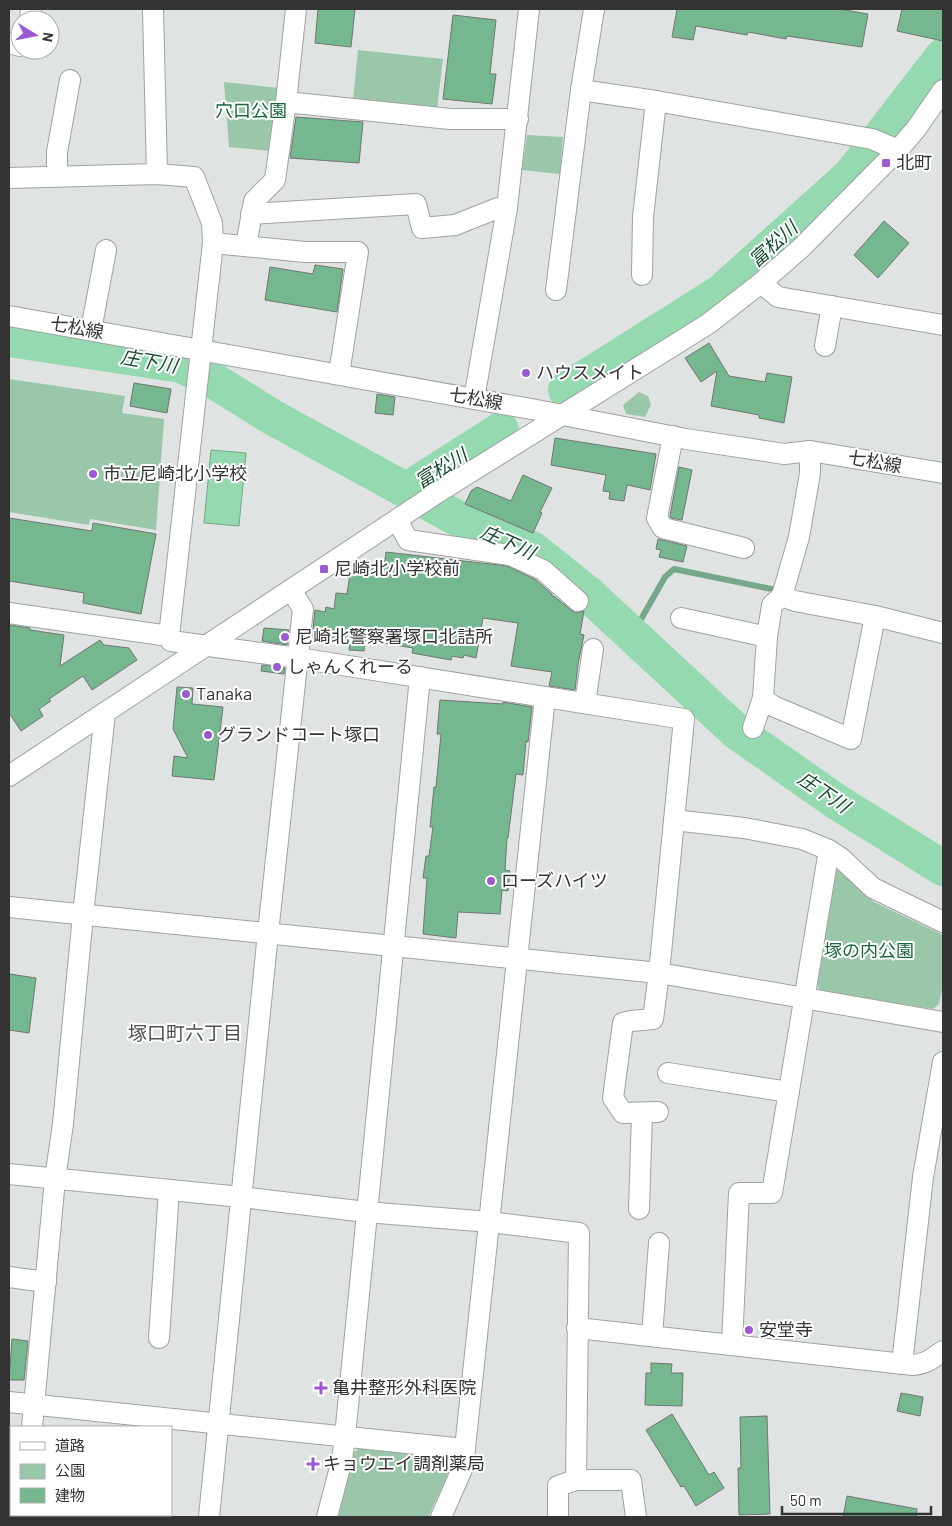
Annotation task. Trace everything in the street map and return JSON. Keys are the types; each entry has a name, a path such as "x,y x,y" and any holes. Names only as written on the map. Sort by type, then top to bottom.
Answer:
{"street":[{"path":"153,9 157,174"},
{"path":"246,246 254,202 276,180 296,9"},
{"path":"474,399 507,208 529,9"},
{"path":"556,290 581,84 594,9"},
{"path":"57,176 57,152 70,80"},
{"path":"581,84 656,101 884,144"},
{"path":"9,776 437,493 708,324 761,283 801,248 884,144 916,129 943,90"},
{"path":"642,275 643,217 656,101"},
{"path":"286,102 450,119 518,119"},
{"path":"9,178 157,174 194,177 212,223 212,243 175,640"},
{"path":"251,214 416,204 422,228 455,225 498,208 507,208"},
{"path":"212,243 305,252 358,252 339,374"},
{"path":"91,330 106,250"},
{"path":"761,283 778,297 943,325"},
{"path":"825,346 832,306"},
{"name":"七松線","path":"9,316 91,330 200,356 339,374 673,436 784,454 810,451 943,474"},
{"path":"673,436 657,518 663,528 744,548"},
{"path":"753,728 763,698 767,637 772,605 783,592 799,537 810,473 810,451"},
{"path":"401,517 408,540 510,554 543,570 578,600"},
{"path":"209,1517 303,609 291,590"},
{"path":"783,592 795,601 875,616 943,634"},
{"path":"9,613 684,719 653,1019 631,1021 623,1024 613,1098 623,1113 650,1112 638,1209"},
{"path":"763,698 773,706 851,739 875,616"},
{"path":"682,618 767,637"},
{"path":"585,703 593,649"},
{"path":"327,1517 342,1460 345,1436 420,677"},
{"path":"441,1517 463,1467 545,697"},
{"path":"32,1426 55,1179 63,1124 105,713"},
{"path":"674,820 744,828 802,839 829,850 841,858 873,888 943,922"},
{"path":"732,1344 739,1193 772,1193 829,850"},
{"path":"9,907 659,973 943,1022"},
{"path":"902,1364 923,1177 943,1062"},
{"path":"668,1073 788,1092"},
{"path":"9,1174 241,1197 366,1212 490,1222 579,1233 576,1480"},
{"path":"159,1338 169,1190"},
{"path":"652,1336 659,1243"},
{"path":"9,1277 46,1282"},
{"path":"578,1328 902,1364 922,1365 943,1351"},
{"path":"9,1402 154,1422 219,1422 465,1450"},
{"path":"558,1517 558,1486 576,1480 631,1480 636,1517"}],"green space":[{"path":"358,50 443,59 437,109 353,100"},
{"name":"穴口公園","path":"224,82 279,88 271,151 229,147"},
{"path":"527,135 563,137 560,174 522,170"},
{"path":"9,379 125,396 122,413 164,419 156,530 90,519 89,525 9,512"},
{"path":"639,392 648,396 651,405 645,417 626,414 623,405"},
{"name":"塚の内公園","path":"835,864 874,902 943,935 943,985 939,1004 933,1009 820,991 815,981"},
{"path":"361,1447 445,1457 452,1466 428,1517 336,1517 352,1454"}],"shaded area":[{"path":"211,450 246,453 239,526 204,523"}],"building":[{"path":"318,9 355,9 351,47 315,43"},
{"path":"677,9 839,9 868,14 862,47 787,36 786,39 748,32 747,35 696,26 693,40 672,37"},
{"path":"902,9 943,9 943,41 897,31"},
{"path":"453,15 496,20 490,74 496,74 492,104 443,99"},
{"path":"296,117 363,122 359,163 290,158"},
{"path":"884,221 909,243 878,278 854,255"},
{"path":"315,265 343,269 337,312 265,300 270,267 313,274"},
{"path":"709,343 729,376 765,382 767,373 792,377 784,423 759,418 759,415 711,406 717,371 701,382 685,358"},
{"path":"134,383 171,389 167,413 130,406"},
{"path":"377,394 395,397 393,415 375,413"},
{"path":"555,438 656,454 650,490 627,485 624,501 609,499 610,492 603,491 606,475 551,465"},
{"path":"679,467 692,470 682,520 671,518 670,516"},
{"path":"523,475 552,488 540,512 542,513 533,533 465,504 471,491 477,487 511,501"},
{"path":"9,518 92,531 93,523 156,534 141,614 83,603 84,593 9,581"},
{"path":"658,539 687,546 683,562 659,557 661,550 656,549"},
{"path":"386,552 507,566 536,580 552,596 576,613 584,611 580,634 584,635 575,690 549,686 552,672 511,666 518,623 483,618 476,658 464,655 463,658 452,656 451,660 412,653 413,648 365,640 364,651 349,650 350,642 312,639 315,610 325,612 326,607 334,609 336,593 347,594 350,573 354,573 355,567 360,567 361,564 384,568"},
{"path":"9,625 64,635 60,666 100,640 104,645 129,648 137,660 92,690 83,676 49,699 51,701 39,709 43,716 21,731 9,713"},
{"path":"264,628 289,630 287,645 262,641"},
{"path":"262,665 285,668 284,674 261,671"},
{"name":"グランドコート塚口","path":"177,687 193,688 192,704 223,707 214,780 172,776 174,756 188,758 173,729"},
{"path":"440,700 503,704 503,702 532,707 523,775 516,774 507,838 505,870 510,871 508,891 502,890 500,914 458,912 456,938 423,934 427,878 423,878 426,856 429,856 433,827 430,827 441,734 437,734"},
{"path":"10,974 36,978 29,1033 9,1030"},
{"path":"12,1339 28,1341 24,1380 9,1380"},
{"path":"651,1363 672,1364 671,1373 683,1373 682,1406 645,1405 646,1373 651,1373"},
{"path":"901,1393 923,1397 920,1416 897,1411"},
{"path":"672,1414 709,1475 714,1472 724,1488 696,1506 684,1486 681,1487 646,1430"},
{"path":"767,1416 770,1514 739,1515 738,1468 741,1468 740,1417"},
{"path":"847,1496 917,1509 916,1517 843,1517"}],"waterway":[{"name":"富松川","path":"566,390 720,293 851,175 943,56"},
{"name":"庄下川","path":"9,339 181,365 211,379 272,417 477,529 532,549 587,593 737,732 837,802 943,868"},
{"name":"富松川","path":"407,490 501,430"},
{"path":"632,635 665,577 674,569 781,591"}],"place":[{"name":"北町","path":"886,163"},
{"name":"ハウスメイト","path":"526,373"},
{"name":"市立尼崎北小学校","path":"93,474"},
{"name":"尼崎北小学校前","path":"324,569"},
{"name":"尼崎北警察署塚口北詰所","path":"285,637"},
{"name":"しゃんくれーる","path":"277,667"},
{"name":"Tanaka","path":"186,694"},
{"name":"グランドコート塚口","path":"208,735"},
{"name":"ローズハイツ","path":"491,881"},
{"name":"安堂寺","path":"749,1330"},
{"name":"亀井整形外科医院","path":"321,1388"},
{"name":"キョウエイ調剤薬局","path":"313,1464"}],"district":[{"name":"塚口町六丁目","path":"185,1033"}]}
